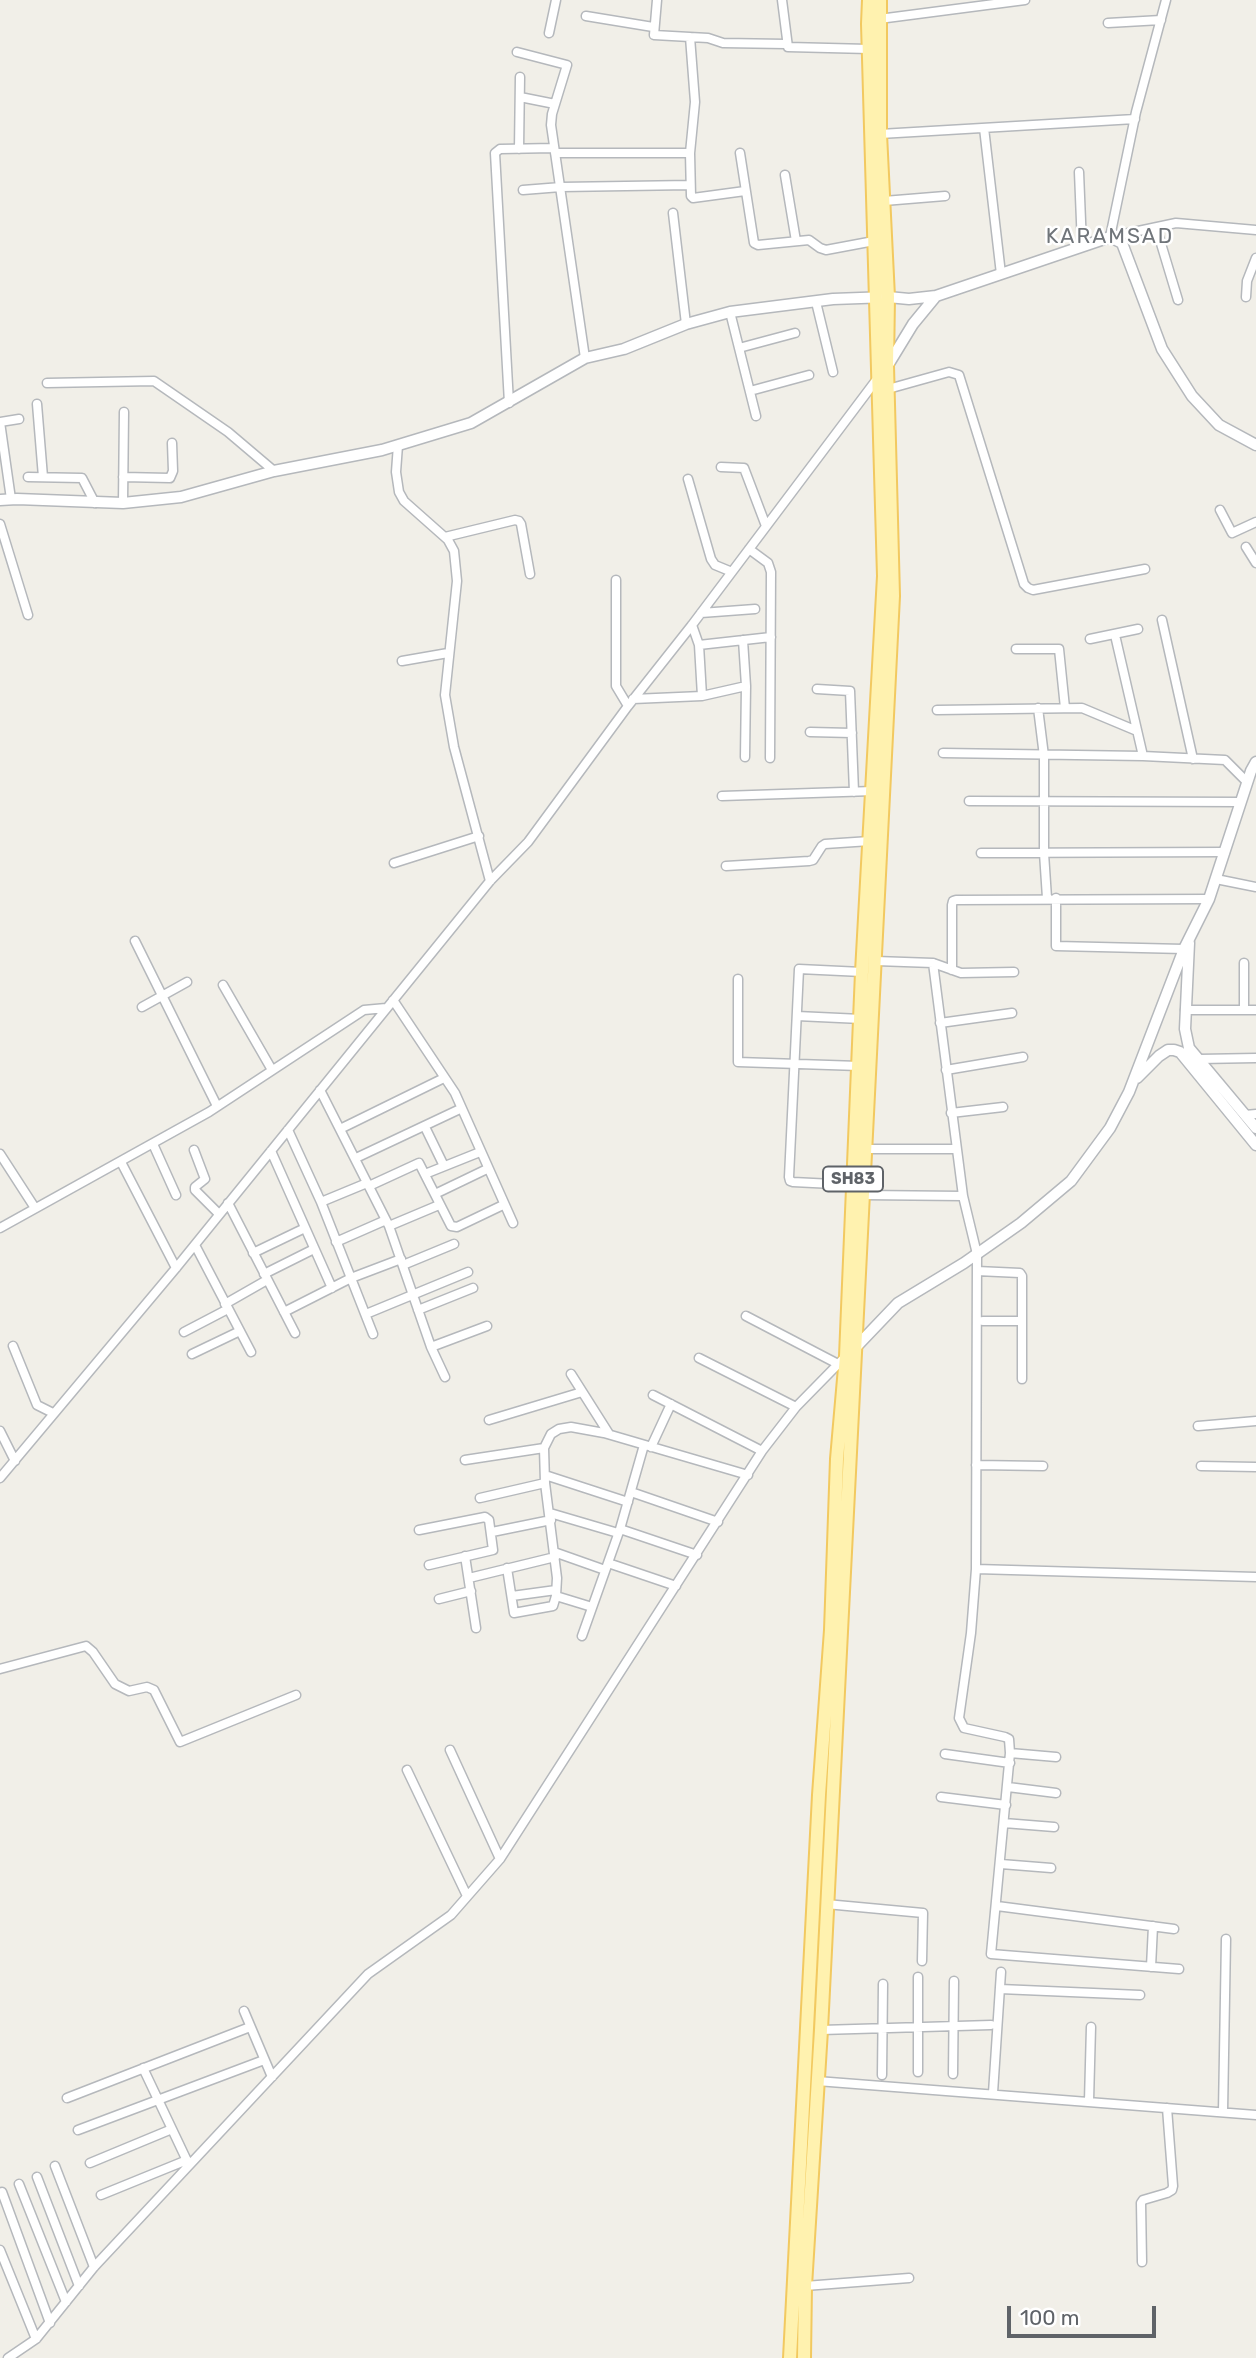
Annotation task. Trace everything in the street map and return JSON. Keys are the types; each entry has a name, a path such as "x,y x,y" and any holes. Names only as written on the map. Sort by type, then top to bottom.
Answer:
{"main road":[{"name":"SH83","path":"847,1356 863,1195 894,596 887,366 882,297 874,242 869,0"},
{"name":"SH83","path":"804,2358 805,2286 821,2030 862,972 884,576 877,380 884,201 880,134 880,0"},
{"name":"SH83","path":"790,2358 819,1795 836,1616"}],"street":[{"path":"550,33 556,0"},
{"path":"657,0 654,35 708,38 723,43 786,44 792,48 869,49"},
{"path":"782,0 786,44"},
{"path":"878,19 1025,0"},
{"path":"1110,237 1135,119 1166,0"},
{"path":"586,16 653,27"},
{"path":"1108,23 1161,20"},
{"path":"690,37 695,94 690,153 690,185 693,198 745,191"},
{"path":"517,52 567,65 551,121 585,358"},
{"path":"519,149 520,77"},
{"path":"520,97 555,104"},
{"path":"880,134 1135,119"},
{"path":"984,128 1001,274"},
{"path":"509,403 494,156 500,149 690,153"},
{"path":"740,153 754,243 758,245 812,240 826,250 874,242"},
{"path":"1079,172 1082,246"},
{"path":"785,176 796,241"},
{"path":"523,190 690,185"},
{"path":"884,201 945,196"},
{"path":"673,213 686,324"},
{"path":"19,419 0,422 5,500 122,503 181,497 274,471 398,446 471,423 585,358 624,349 686,324 730,312 834,299 909,299 936,296 1110,237 1176,223 1256,230"},
{"path":"1156,227 1178,300"},
{"path":"1110,237 1122,243 1163,349 1192,396 1219,425 1256,445"},
{"path":"1246,297 1247,281 1256,258"},
{"path":"0,1478 195,1245 490,881 528,842 630,703 877,380 913,324 936,296"},
{"path":"816,302 832,372"},
{"path":"730,312 757,416"},
{"path":"739,348 795,333"},
{"path":"888,389 950,372 959,375 1024,584 1028,588 1033,590 1145,569"},
{"path":"750,391 809,374"},
{"path":"47,383 154,382 228,432 274,471"},
{"path":"37,404 43,477"},
{"path":"122,503 124,412"},
{"path":"123,477 170,478 173,471 172,443"},
{"path":"398,446 396,472 404,501 446,537 454,551 457,565 444,685 446,705 454,747 490,881"},
{"path":"721,467 744,468 766,526"},
{"path":"28,477 82,478 95,503"},
{"path":"688,479 710,559 715,565 732,572"},
{"path":"1220,510 1232,533 1256,522"},
{"path":"446,537 519,521 522,524 530,574"},
{"path":"0,524 28,615"},
{"path":"1246,547 1256,563"},
{"path":"750,549 770,566 770,758"},
{"path":"616,580 616,686 630,703"},
{"path":"701,613 755,609"},
{"path":"1162,620 1193,759"},
{"path":"692,625 699,645 702,696"},
{"path":"1090,639 1138,629"},
{"path":"1115,635 1143,756"},
{"path":"699,645 771,638"},
{"path":"743,640 746,757"},
{"path":"1016,649 1059,649 1065,708"},
{"path":"402,661 448,653"},
{"path":"630,703 702,696 746,686"},
{"path":"817,689 850,691 854,792"},
{"path":"1038,708 1044,756 1044,853 1052,898 1056,946 1184,949"},
{"path":"937,710 1090,709 1138,731"},
{"path":"810,732 852,733"},
{"path":"943,753 1225,760 1247,782"},
{"path":"8,2358 36,2339 94,2267 188,2162 368,1974 451,1915 500,1859 762,1451 796,1407 898,1303 976,1255 1021,1223 1071,1181 1110,1128 1132,1082 1184,949 1209,899 1255,765"},
{"path":"722,796 873,791"},
{"path":"969,801 1241,802"},
{"path":"394,863 479,836"},
{"path":"726,866 809,861 813,860 825,845 870,841"},
{"path":"982,853 1225,852"},
{"path":"1216,878 1256,887"},
{"path":"952,970 953,901 1052,898 1209,899"},
{"path":"1190,939 1185,1010 1189,1048 1250,1114 1256,1128"},
{"path":"135,941 217,1106"},
{"path":"876,961 933,963 961,974 1014,972"},
{"path":"933,963 962,1196 976,1255 976,1569 971,1633 959,1718 964,1728 1009,1739 1010,1752 991,1954 1179,1969"},
{"path":"1244,963 1244,1010"},
{"path":"853,1185 790,1181 799,969 862,972"},
{"path":"738,979 738,1062 859,1066"},
{"path":"142,1007 187,982"},
{"path":"223,985 272,1070"},
{"path":"0,1228 217,1106 364,1010 389,1004"},
{"path":"389,1004 455,1093 513,1223"},
{"path":"1185,1010 1256,1010"},
{"path":"940,1023 1012,1013"},
{"path":"797,1016 861,1019"},
{"path":"1132,1082 1159,1056 1168,1051 1180,1052 1256,1145"},
{"path":"946,1070 1023,1056"},
{"path":"1199,1059 1256,1058"},
{"path":"340,1129 444,1078"},
{"path":"320,1090 387,1223 431,1347 445,1377"},
{"path":"951,1114 1003,1107"},
{"path":"356,1157 460,1109"},
{"path":"425,1127 444,1166"},
{"path":"288,1130 321,1202 373,1334"},
{"path":"153,1144 176,1195"},
{"path":"865,1149 956,1149"},
{"path":"194,1150 205,1179 195,1190 219,1214"},
{"path":"271,1151 332,1288"},
{"path":"425,1174 480,1152"},
{"path":"0,1154 35,1208"},
{"path":"121,1162 176,1268"},
{"path":"321,1202 419,1163 449,1224 454,1227 503,1205"},
{"path":"435,1194 487,1169"},
{"path":"863,1195 962,1196"},
{"path":"228,1203 295,1333"},
{"path":"336,1242 439,1205"},
{"path":"253,1253 305,1228"},
{"path":"284,1312 351,1278 454,1244"},
{"path":"195,1245 251,1352"},
{"path":"184,1332 227,1306 266,1277 314,1249"},
{"path":"976,1271 1020,1273 1022,1379"},
{"path":"366,1314 468,1272"},
{"path":"418,1310 473,1289"},
{"path":"746,1316 847,1356"},
{"path":"983,1321 1022,1321"},
{"path":"431,1347 487,1326"},
{"path":"192,1354 240,1331"},
{"path":"13,1346 37,1405 53,1413"},
{"path":"699,1357 796,1407"},
{"path":"570,1374 609,1434"},
{"path":"489,1420 582,1392"},
{"path":"653,1395 762,1451"},
{"path":"582,1636 648,1446 671,1404"},
{"path":"1198,1426 1256,1421"},
{"path":"507,1567 515,1614 553,1606 556,1593 555,1555 545,1479 544,1448 551,1434 559,1429 571,1427 609,1434 748,1475"},
{"path":"0,1431 15,1461"},
{"path":"465,1460 544,1448"},
{"path":"976,1465 1043,1466"},
{"path":"1201,1466 1256,1467"},
{"path":"480,1498 545,1479 628,1502"},
{"path":"631,1492 718,1522"},
{"path":"492,1532 551,1516 619,1531 696,1555"},
{"path":"419,1530 488,1518 493,1550 429,1564"},
{"path":"469,1578 555,1555 676,1586"},
{"path":"466,1556 476,1628"},
{"path":"976,1569 1256,1577"},
{"path":"439,1599 471,1591"},
{"path":"512,1595 556,1593 592,1607"},
{"path":"0,1669 86,1646 115,1684 130,1691 147,1687 153,1690 178,1740 182,1742 296,1695"},
{"path":"450,1750 500,1859"},
{"path":"1010,1752 1056,1757"},
{"path":"945,1754 1010,1763"},
{"path":"407,1770 467,1896"},
{"path":"1007,1787 1056,1793"},
{"path":"941,1797 1006,1805"},
{"path":"1004,1823 1055,1827"},
{"path":"1000,1864 1051,1868"},
{"path":"826,1904 923,1913 922,1961"},
{"path":"997,1906 1174,1928"},
{"path":"1151,1967 1153,1926"},
{"path":"1223,2112 1226,1939"},
{"path":"993,2093 1001,1972"},
{"path":"918,1977 918,2072"},
{"path":"953,2074 954,1982"},
{"path":"882,2075 883,1984"},
{"path":"1000,1989 1140,1995"},
{"path":"244,2011 272,2077"},
{"path":"821,2030 991,2025"},
{"path":"67,2098 250,2027"},
{"path":"1089,2101 1091,2027"},
{"path":"78,2130 264,2060"},
{"path":"143,2068 188,2162"},
{"path":"817,2081 1256,2115"},
{"path":"1142,2262 1141,2203 1172,2190 1173,2186 1167,2108"},
{"path":"90,2164 172,2129"},
{"path":"101,2195 188,2162"},
{"path":"55,2166 94,2267"},
{"path":"37,2177 79,2286"},
{"path":"19,2184 66,2302"},
{"path":"2,2192 50,2323"},
{"path":"0,2250 36,2339"},
{"path":"805,2286 908,2278"}],"district":[{"name":"KARAMSAD","path":"1110,237"}]}
